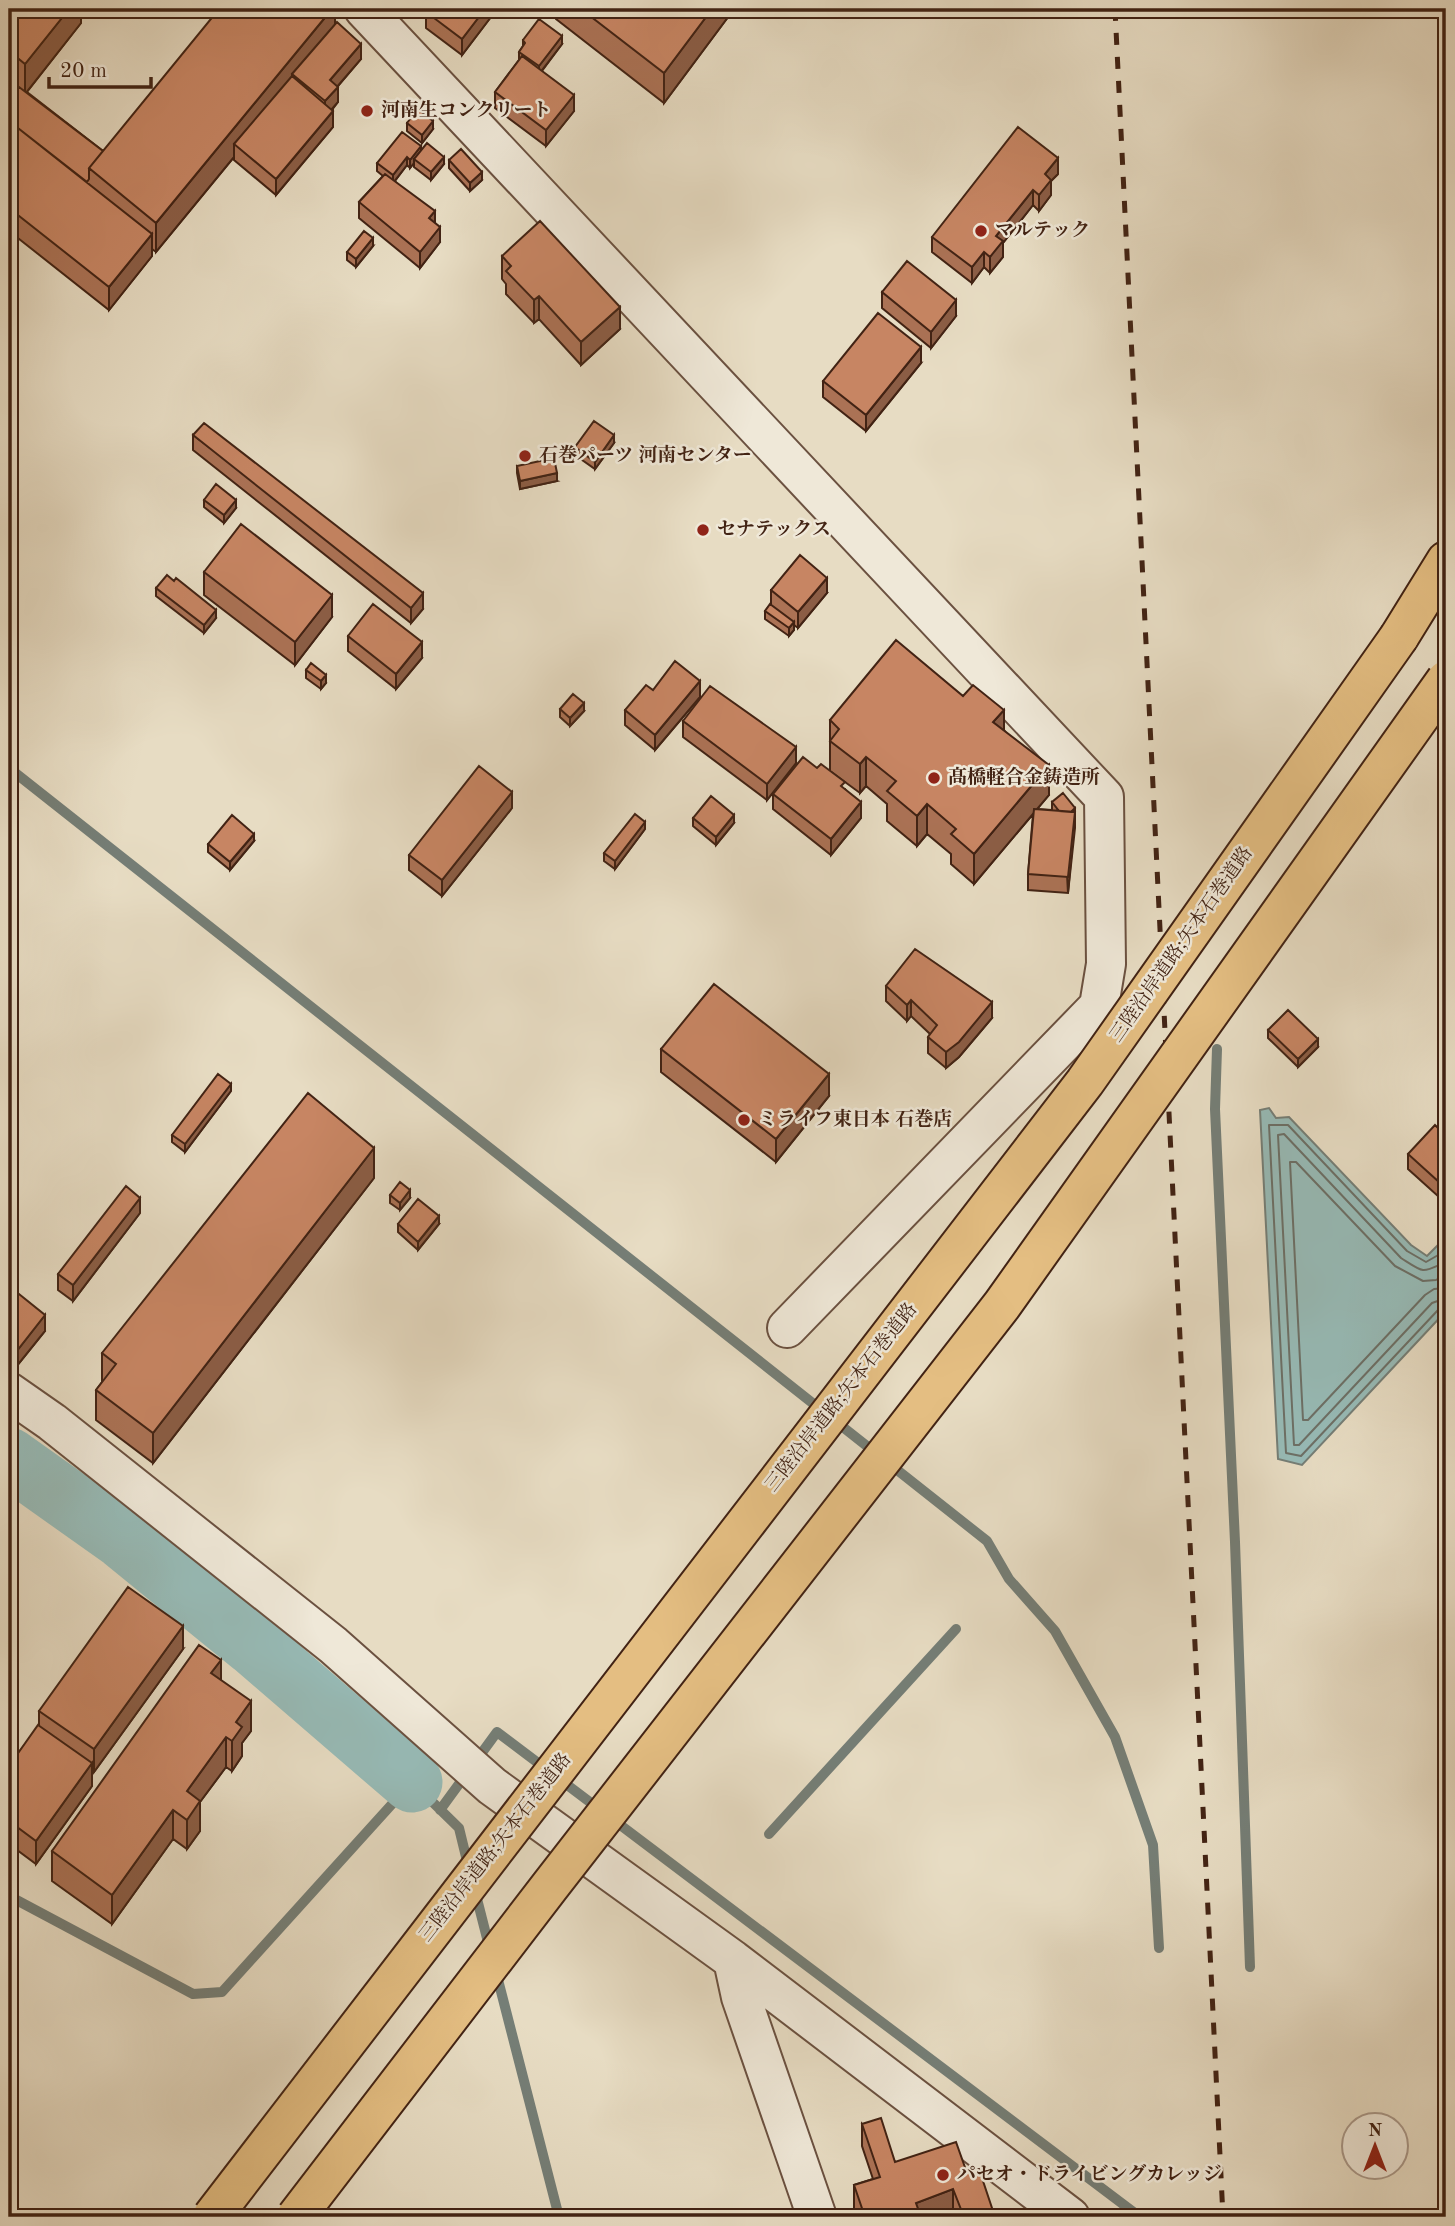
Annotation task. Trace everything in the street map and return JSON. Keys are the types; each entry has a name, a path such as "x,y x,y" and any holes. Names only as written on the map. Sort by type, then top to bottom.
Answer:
{"highway":[{"name":"三陸沿岸道路;矢本石巻道路","path":"212,2217 1085,1082 1399,637 1446,562"},
{"path":"296,2217 1002,1305 1446,680"}],"street":[{"path":"364,9 1104,797 1106,964 1099,1006 787,1328"},
{"path":"9,1392 52,1422 333,1645 488,1782 733,1960 1070,2217"},
{"path":"733,1960 741,1997 817,2217"}],"water":[{"path":"1269,1108 1276,1118 1289,1117 1411,1245 1427,1256 1440,1243 1446,1249 1446,1311 1302,1465 1278,1459 1260,1110"}],"building":[{"path":"9,9 69,9 25,64 9,51"},
{"path":"219,9 332,9 156,223 89,168"},
{"path":"429,9 485,9 462,39 426,12"},
{"path":"581,9 712,9 664,73"},
{"path":"539,19 562,36 539,66 519,52 525,43 523,40"},
{"path":"337,22 361,44 330,80 338,87 325,101 292,74"},
{"path":"522,56 574,95 546,130 495,92"},
{"path":"292,76 333,111 276,179 234,144"},
{"path":"19,87 103,151 89,168 87,182 9,121 9,98"},
{"path":"418,109 433,121 422,135 407,123"},
{"path":"9,121 152,234 109,287 9,208"},
{"name":"マルテック","path":"1018,127 1058,158 1045,174 1051,180 1039,195 1033,190 996,236 1003,241 990,257 984,252 972,267 932,237"},
{"path":"402,132 421,146 410,160 407,157 393,175 377,163"},
{"path":"427,143 444,157 431,172 414,159"},
{"path":"461,149 482,172 470,183 449,160"},
{"path":"385,174 435,211 429,218 440,227 420,252 359,202"},
{"path":"540,221 620,307 581,342 539,296 534,300 506,271 511,266 502,256"},
{"path":"364,231 373,238 356,259 347,252"},
{"path":"907,261 956,300 931,332 882,292"},
{"path":"878,313 921,347 866,415 823,381"},
{"path":"594,421 614,435 595,462 575,447"},
{"path":"204,423 423,593 411,608 193,435"},
{"path":"554,458 557,473 520,481 517,466"},
{"path":"216,484 236,500 224,515 204,500"},
{"path":"241,524 332,595 295,642 204,572"},
{"path":"800,555 827,578 798,612 771,590"},
{"path":"167,575 174,581 176,578 216,610 204,625 156,588"},
{"path":"373,604 422,642 396,674 348,636"},
{"path":"770,604 794,622 789,628 765,611"},
{"name":"髙橋軽合金鋳造所","path":"896,640 963,696 973,685 1004,710 993,722 1049,765 974,854 951,834 956,829 927,804 917,816 887,791 896,781 866,757 860,764 830,741 839,729 830,720"},
{"path":"675,661 700,681 655,735 625,710 646,685 653,690"},
{"path":"311,663 326,675 321,681 306,670"},
{"path":"710,686 796,747 767,784 683,721"},
{"path":"573,694 584,703 570,718 560,709"},
{"path":"803,757 817,768 821,764 845,782 841,786 861,802 831,839 773,794"},
{"path":"479,766 512,792 442,880 409,855"},
{"path":"1063,793 1075,808 1071,812 1059,811 1052,802"},
{"path":"711,796 734,815 716,837 693,818"},
{"path":"1034,809 1075,812 1068,877 1028,874"},
{"path":"635,814 645,822 615,861 604,853"},
{"path":"232,815 254,834 230,862 208,844"},
{"path":"915,949 992,1002 959,1042 946,1052 928,1037 937,1025 911,1000 907,1005 886,986"},
{"path":"714,984 829,1074 776,1139 661,1049"},
{"path":"1288,1010 1318,1039 1298,1059 1268,1030"},
{"path":"218,1074 231,1084 185,1144 172,1135"},
{"path":"308,1093 374,1148 153,1433 96,1390 116,1364 102,1353"},
{"path":"1435,1125 1446,1136 1446,1174 1439,1182 1408,1154"},
{"path":"400,1182 410,1190 400,1203 390,1195"},
{"path":"126,1186 140,1198 73,1285 58,1274"},
{"path":"418,1199 439,1216 418,1242 398,1224"},
{"path":"9,1286 45,1315 16,1352 9,1346"},
{"path":"128,1587 183,1626 94,1749 39,1711"},
{"path":"199,1645 221,1660 211,1673 251,1701 236,1722 242,1727 232,1741 226,1737 187,1791 200,1801 187,1820 173,1810 112,1895 52,1851"},
{"path":"38,1725 92,1763 36,1841 9,1821 9,1766"},
{"path":"9,1737 16,1742 9,1752"},
{"path":"881,2118 895,2162 956,2142 967,2173 979,2169 995,2217 964,2217 953,2189 916,2203 921,2217 865,2217 854,2185 880,2177 862,2124"},
{"path":"9,2158 16,2211 9,2212"}],"waterway":[{"path":"9,768 987,1541 1009,1579 1055,1631 1115,1737 1153,1845 1159,1948"},
{"path":"1217,1049 1215,1109 1235,1542 1250,1967"},
{"path":"9,1458 123,1539 253,1645 412,1782"},
{"path":"769,1834 956,1629"},
{"path":"440,1810 497,1732 1140,2217"},
{"path":"9,1896 193,1994 222,1992 412,1782 459,1828 469,1869"},
{"path":"475,1891 490,1950"},
{"path":"496,1972 559,2217"}],"railway":[{"path":"1115,9 1223,2217"}],"place":[{"name":"河南生コンクリート","path":"367,111"},
{"name":"マルテック","path":"981,231"},
{"name":"石巻パーツ 河南センター","path":"525,456"},
{"name":"セナテックス","path":"703,530"},
{"name":"髙橋軽合金鋳造所","path":"934,778"},
{"name":"ミライフ東日本 石巻店","path":"744,1120"},
{"name":"パセオ・ドライビングカレッジ","path":"943,2175"}]}
